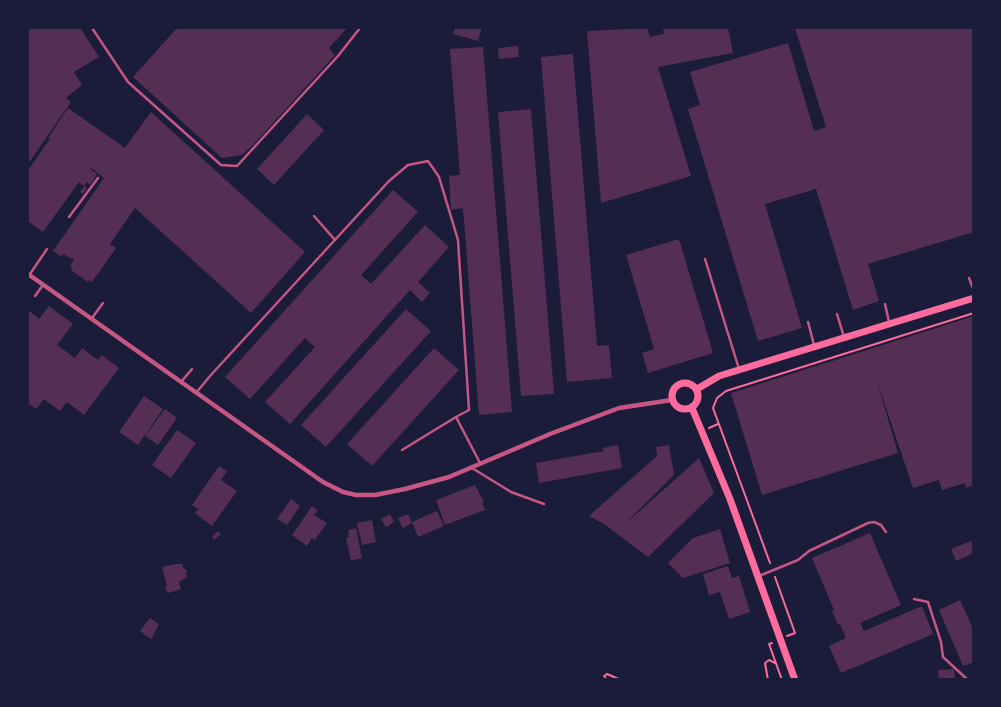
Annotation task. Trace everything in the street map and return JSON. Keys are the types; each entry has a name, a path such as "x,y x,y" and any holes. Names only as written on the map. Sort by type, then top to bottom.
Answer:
{"main road":[{"path":"697,389 719,376 974,298"},
{"path":"680,383 690,383 697,389 699,399 692,408 678,408 672,400 673,390 680,383"},
{"path":"692,408 730,499 795,680"}],"street":[{"path":"28,275 323,482 343,492 356,495 375,495 449,477 550,434 619,408 672,400"}],"lane":[{"path":"92,28 128,82 221,164 237,166 338,56 360,28"},
{"path":"196,393 389,181 408,165 428,161 439,177 458,240 469,410 402,450"},
{"path":"69,217 98,178"},
{"path":"314,216 335,240"},
{"path":"28,275 47,249"},
{"path":"705,259 740,370"},
{"path":"969,278 974,291"},
{"path":"35,296 43,285"},
{"path":"91,319 103,304"},
{"path":"885,304 890,324"},
{"path":"837,314 844,338"},
{"path":"808,322 814,348"},
{"path":"182,382 192,369"},
{"path":"456,417 481,464"},
{"path":"472,468 511,492 544,504"},
{"path":"758,577 798,560 809,551 868,523 874,522 880,525 886,532"},
{"path":"914,599 928,602 941,642 943,657 968,680"}],"path":[{"path":"789,636 795,634 713,408 717,398 726,391 974,313"},
{"path":"712,426 718,424"},
{"path":"772,643 769,644 782,680"},
{"path":"768,680 765,663 768,660 776,663"},
{"path":"607,680 604,676 608,674 621,680"}],"building":[{"path":"28,28 80,28 99,57 74,72 82,85 66,98 71,102 28,164"},
{"path":"177,28 347,28 329,48 335,55 254,144 242,155 222,158 133,77"},
{"path":"455,28 482,28 478,41 453,34"},
{"path":"647,28 650,37 664,34 663,28 728,28 733,53 658,67 691,176 601,203 587,31"},
{"path":"795,28 974,28 974,232 868,264 879,301 853,310 816,189 765,204 802,328 758,341 688,109 700,105 690,72 788,43 814,131 826,127"},
{"path":"518,46 519,57 499,59 498,48"},
{"path":"483,47 512,412 479,415 463,208 451,210 449,176 460,175 450,49"},
{"path":"573,54 597,346 609,345 612,378 567,382 541,57"},
{"path":"68,108 125,148 151,112 305,252 251,313 135,208 110,244 116,248 92,282 89,280 88,282 71,270 72,267 70,266 74,260 63,254 62,257 53,251 104,178 91,168 97,174 90,185 87,182 84,186 79,182 43,232 28,223 28,170 50,139 48,138"},
{"path":"531,109 554,394 521,396 498,112"},
{"path":"307,114 324,130 274,185 257,169"},
{"path":"84,186 87,188 83,194 80,192"},
{"path":"393,190 418,212 361,275 371,284 425,225 449,247 418,282 430,293 422,302 410,290 290,424 265,402 315,347 305,338 250,399 225,377"},
{"path":"679,239 713,353 648,373 642,353 654,349 626,255"},
{"path":"49,306 73,324 57,345 75,358 82,348 98,360 102,355 119,368 84,415 67,402 60,411 44,399 36,409 28,403 28,310 39,319"},
{"path":"406,309 431,331 326,447 301,425"},
{"path":"974,316 974,485 966,488 965,483 942,490 939,480 913,488 876,378 898,453 762,495 731,393"},
{"path":"434,348 459,370 372,466 347,444"},
{"path":"144,396 163,409 138,445 119,432"},
{"path":"165,409 177,418 158,445 145,436"},
{"path":"177,430 196,443 171,478 152,465"},
{"path":"618,445 622,468 539,483 536,463 604,451 603,448"},
{"path":"669,445 674,475 623,526 699,458 714,493 648,557 604,524 589,516 657,456 656,447"},
{"path":"219,466 227,471 221,480 237,491 212,526 195,513 198,509 192,505"},
{"path":"475,485 484,502 482,503 485,510 445,525 436,500"},
{"path":"291,499 300,506 287,525 277,519"},
{"path":"312,506 318,510 314,515 327,523 315,540 312,538 307,546 292,535"},
{"path":"437,511 444,526 418,537 412,522"},
{"path":"390,514 394,522 386,527 381,519"},
{"path":"408,514 412,523 403,528 398,518"},
{"path":"372,520 376,542 362,545 357,523"},
{"path":"356,528 362,558 351,561 346,538 349,537 348,530"},
{"path":"720,529 730,563 683,578 668,563 693,538"},
{"path":"218,531 221,534 214,540 212,537"},
{"path":"870,533 901,605 860,623 864,631 922,606 933,634 841,673 829,646 846,638 832,611 834,610 812,558"},
{"path":"971,541 974,553 956,561 951,549"},
{"path":"182,564 184,569 186,569 187,577 179,582 181,589 168,593 165,587 167,586 162,567"},
{"path":"728,566 732,578 739,576 750,612 729,619 720,592 709,595 703,574"},
{"path":"960,600 974,631 974,662 963,666 939,610"},
{"path":"150,618 159,624 151,639 140,631"},
{"path":"954,669 955,680 939,680 938,670"}]}
